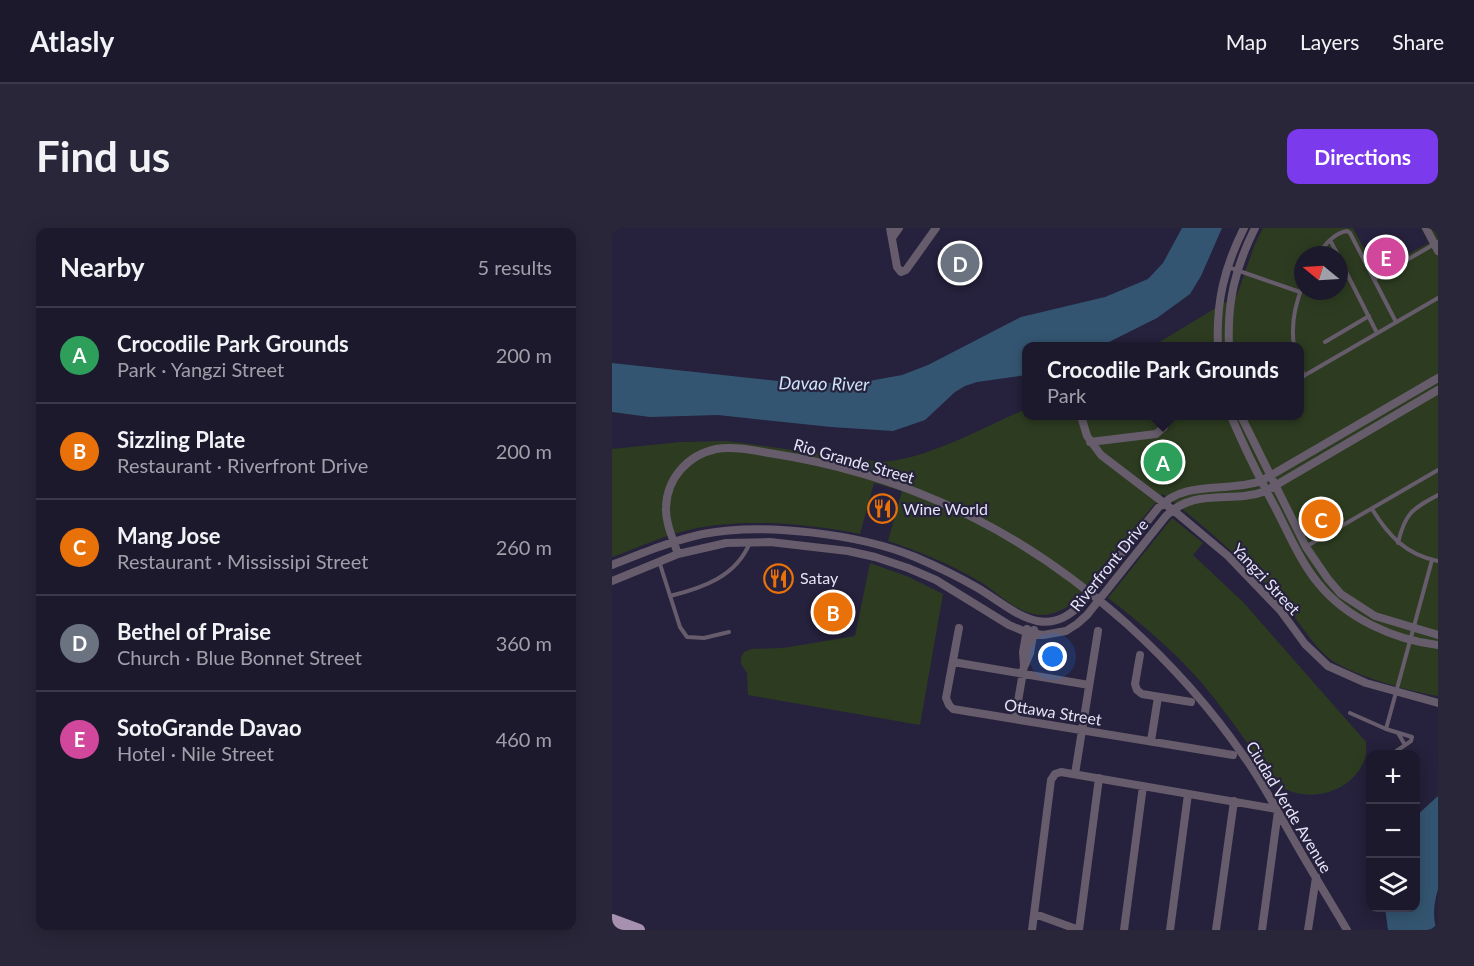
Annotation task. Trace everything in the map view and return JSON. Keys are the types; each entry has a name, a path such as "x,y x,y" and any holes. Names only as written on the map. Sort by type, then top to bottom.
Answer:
{"main road":[{"path":"612,920 639,930"}],"street":[{"path":"890,228 900,272 906,270 936,228"},
{"path":"892,238 899,228"},
{"path":"1218,342 1217,310 1228,267 1244,228"},
{"path":"1228,342 1230,294 1255,228"},
{"path":"1426,228 1437,246"},
{"name":"Riverfront Drive","path":"1032,621 1045,622 1062,618 1074,611 1163,502 1175,494 1189,490 1245,486 1261,481 1438,378"},
{"name":"Riverfront Drive","path":"1030,633 1054,634 1066,631 1082,620 1173,510 1191,500 1248,496 1266,491 1438,390"},
{"name":"Yangzi Street","path":"1082,420 1090,442 1101,455 1212,542 1280,610 1311,650 1328,666 1366,683 1438,703"},
{"path":"1090,442 1156,434 1164,427 1165,420"},
{"path":"1233,420 1266,491 1318,584 1372,626 1438,645"},
{"path":"1243,420 1306,547 1341,594 1375,616 1438,635"},
{"name":"Rio Grande Street","path":"678,554 666,509 669,490 678,472 705,452 718,449 746,449 833,466 901,486 943,504 976,519 1044,559 1099,601"},
{"path":"612,565 674,541 734,530 772,530 848,538 912,556 978,588 1014,613 1032,621 1023,652 1024,670 1015,719"},
{"path":"770,542 772,530"},
{"path":"612,581 678,554 726,543 770,542 848,551 875,557 936,580 1009,624 1030,633"},
{"name":"Ciudad Verde Avenue","path":"1099,601 1150,646 1205,703 1244,755 1347,930"},
{"name":"Ottawa Street","path":"959,628 946,698 950,707 1233,755"},
{"path":"1075,774 1098,630"},
{"path":"1140,655 1135,684 1137,690 1142,694 1191,702"},
{"path":"953,662 1024,670 1089,685"},
{"path":"1151,741 1158,696"},
{"path":"1032,930 1052,780 1055,774 1062,772 1277,810 1262,930"},
{"path":"1035,914 1078,930 1099,778"},
{"path":"1124,930 1143,786"},
{"path":"1170,930 1188,794"},
{"path":"1216,930 1234,801"},
{"path":"1308,930 1316,877"}],"lane":[{"path":"1325,246 1342,231 1350,233 1396,322"},
{"path":"1330,240 1333,246"},
{"path":"1374,279 1437,246"},
{"path":"1228,267 1294,290"},
{"path":"1348,275 1377,333"},
{"path":"1304,376 1438,298"},
{"path":"1294,342 1293,326 1298,300"},
{"path":"1325,342 1369,316"},
{"path":"1306,547 1438,470"},
{"path":"1398,543 1402,526 1411,511 1438,495"},
{"path":"1372,509 1386,532 1398,543 1408,550 1438,561"},
{"path":"670,596 714,582 742,558 751,541"},
{"path":"1386,729 1432,560"},
{"path":"659,561 680,627 687,637 704,638 729,632"},
{"path":"1350,713 1413,738 1398,750"},
{"path":"1398,733 1405,745"}],"green space":[{"path":"1263,228 1353,228 1376,271 1429,243 1421,228 1438,228 1438,696 1397,687 1367,677 1330,659 1316,646 1294,616 1254,573 1210,532 1163,494 1070,605 1049,614 1039,615 1020,609 960,570 888,541 902,491 874,483 860,534 770,523 724,524 672,534 612,557 612,449 681,442 727,441 881,462 898,460 936,449 1022,411 1022,420 1304,420 1304,342 1160,342 1237,295"},
{"path":"1172,518 1203,543 1193,555 1243,602 1366,742 1365,759 1358,772 1339,788 1316,794 1291,791 1274,783 1229,717 1191,670 1151,632 1108,598"},
{"path":"870,563 909,577 943,594 920,725 748,695 747,673 741,664 744,652 751,649 783,648 855,636"}],"water":[{"name":"Davao River","path":"1182,228 1222,228 1201,276 1190,294 1157,318 1109,342 1022,342 1022,376 965,386 955,392 925,420 893,431 718,415 650,417 612,412 612,363 796,383 858,383 902,375 928,365 1021,317 1105,297 1148,279 1163,263"},
{"path":"1438,796 1438,889 1434,915 1437,930 1388,930 1386,912 1420,912 1420,812"}],"place":[{"name":"SotoGrande Davao","path":"1386,257"},
{"name":"Bethel of Praise","path":"960,263"},
{"name":"Crocodile Park Grounds","path":"1163,462"},
{"name":"Wine World","path":"882,509"},
{"name":"Mang Jose","path":"1321,519"},
{"name":"Satay","path":"779,578"},
{"name":"Sizzling Plate","path":"833,612"}]}
